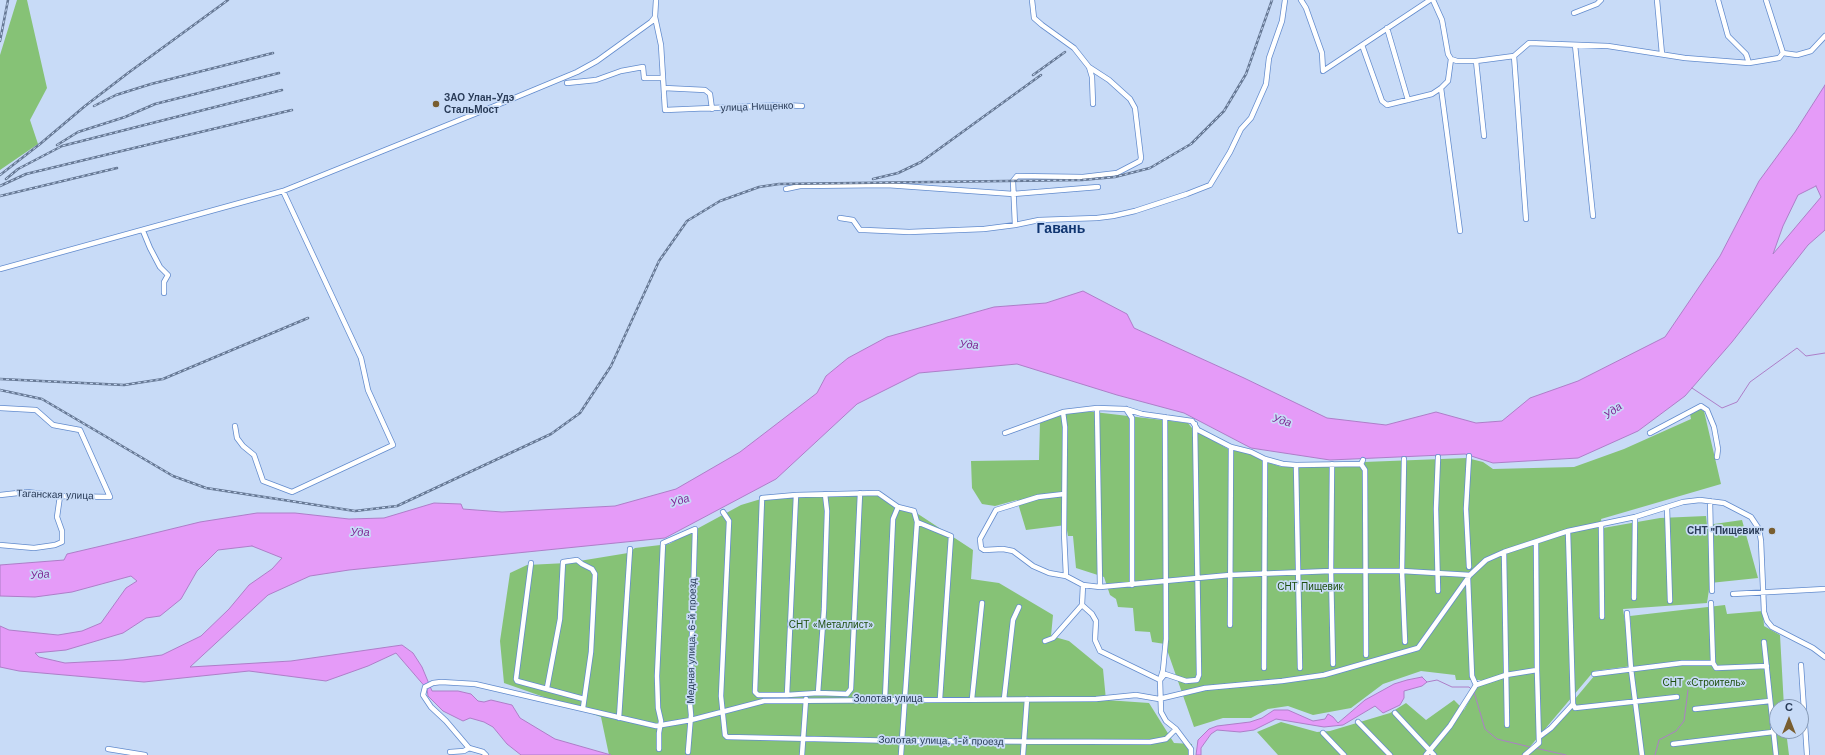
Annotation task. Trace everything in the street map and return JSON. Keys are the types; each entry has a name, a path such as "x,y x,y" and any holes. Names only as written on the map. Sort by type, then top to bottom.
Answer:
{"street":[{"name":"улица Нищенко","path":"656,0 655,17 661,45 665,110 782,105 802,106"},
{"path":"1015,225 1013,181 1017,176 1083,177 1117,173 1138,164 1142,158 1138,121 1130,99 1109,80 1089,67 1074,48 1034,18 1032,0"},
{"path":"840,218 853,220 860,230 909,232 984,229 1039,220 1113,216 1187,194 1210,185 1230,152 1241,129 1251,118 1266,84 1269,58 1282,21 1285,0"},
{"path":"1301,0 1306,8 1322,53 1323,71 1362,44 1386,28 1432,0 1442,20 1448,54 1451,59 1448,81 1432,94 1389,105 1382,101 1362,44"},
{"path":"1574,13 1600,1 1606,0"},
{"path":"1658,0 1662,54"},
{"path":"1718,0 1728,36 1746,54 1749,63"},
{"path":"1766,0 1783,53"},
{"path":"0,269 143,231 283,191 316,179 577,72 597,62 651,22 655,17"},
{"path":"1386,28 1408,100"},
{"path":"1783,53 1797,55 1811,51 1825,36"},
{"path":"1451,59 1476,61 1514,56 1529,43 1608,46 1685,58 1749,63 1779,58 1783,53"},
{"path":"1575,45 1593,216"},
{"path":"1514,56 1526,219"},
{"path":"1476,61 1484,136"},
{"path":"567,83 596,80 621,70 643,66 644,78 663,78"},
{"path":"1089,67 1092,77 1094,104"},
{"name":"улица Нищенко","path":"664,88 705,90 710,94 712,109"},
{"path":"1441,88 1460,231"},
{"path":"786,189 800,186 887,185 1013,194 1098,187"},
{"path":"235,426 237,438 243,446 254,455 263,481 292,492 393,445 368,390 361,358 283,191"},
{"path":"143,231 160,267 168,275 164,282 164,293"},
{"path":"1650,433 1701,406 1707,410 1714,427 1718,449 1717,457"},
{"name":"Таганская улица","path":"0,408 36,410 53,425 80,430 110,497 60,496 27,492 0,495"},
{"path":"1097,408 1100,587"},
{"path":"1005,433 1063,412 1097,408 1126,409 1142,414 1187,420 1195,424 1198,430 1231,448 1250,452 1264,460 1296,465 1362,462 1365,470 1366,655"},
{"path":"1126,409 1132,418 1132,585"},
{"path":"1063,412 1065,427 1064,494 1066,576"},
{"path":"1165,417 1167,582 1166,639 1163,670 1160,680 1160,699 1162,712 1166,721 1176,729 1191,748 1191,755"},
{"path":"1160,680 1165,674 1186,681 1197,680 1199,678 1196,579 1195,424"},
{"path":"1230,625 1231,448"},
{"path":"1468,567 1466,509 1469,456"},
{"path":"1438,457 1436,509 1438,591"},
{"path":"1404,458 1402,571 1405,642"},
{"path":"1264,460 1264,668"},
{"path":"1332,464 1331,571 1333,664"},
{"path":"1296,465 1300,668"},
{"path":"860,493 852,689 847,694 817,693 758,695 755,691 762,498 796,495 860,493 878,493 898,507 914,511 917,522 901,755"},
{"path":"816,699 825,593 827,510 825,494"},
{"path":"1064,494 1038,497 996,510 980,539 981,548 984,550 1003,549 1013,551 1033,566 1049,573 1066,576 1083,585 1100,587 1230,575 1298,574 1331,571 1437,572 1469,576"},
{"path":"787,695 796,495"},
{"path":"0,545 34,548 55,545 62,542 62,531 56,517 60,496"},
{"path":"1710,501 1712,591"},
{"path":"1160,699 1205,688 1282,681 1324,675 1418,648 1469,576 1486,560 1504,552 1568,531 1635,518 1683,502 1710,501 1730,505 1751,517 1759,529 1762,542 1764,612 1767,621 1772,627 1814,648 1825,657"},
{"path":"885,699 894,519 898,507"},
{"path":"1667,507 1670,601"},
{"path":"723,512 729,521 721,696 724,712"},
{"path":"1634,598 1635,518"},
{"path":"917,522 951,536 940,699"},
{"path":"1601,524 1602,617"},
{"name":"Медная улица, 6-й проезд","path":"660,726 661,721 658,708 657,663 663,543 695,529 688,752"},
{"path":"1568,531 1573,704 1575,708 1677,697"},
{"path":"1525,755 1539,743 1536,542"},
{"path":"619,718 630,549"},
{"path":"1504,552 1507,726"},
{"path":"547,688 560,619 563,562 577,560 592,569 595,574 591,652 583,708"},
{"path":"531,563 516,679 517,681 584,699"},
{"path":"1469,576 1472,676 1476,685"},
{"path":"1045,640 1053,638 1082,605 1083,585"},
{"path":"1733,594 1825,589"},
{"path":"972,699 982,603"},
{"path":"1711,603 1713,663 1716,668 1767,666"},
{"path":"1082,605 1092,614 1096,621 1095,640 1100,651 1160,680"},
{"path":"1004,699 1013,620 1020,607"},
{"path":"1627,613 1631,669 1642,755"},
{"path":"1764,642 1770,699"},
{"path":"1594,674 1682,663 1713,663"},
{"path":"1801,665 1807,755"},
{"path":"1426,755 1450,726 1476,685 1506,675 1537,670"},
{"name":"Золотая улица","path":"469,748 446,721 431,707 423,695 425,687 433,683 455,682 475,684 583,708 653,726 690,720 764,701 806,699 1096,698 1136,695 1160,699"},
{"path":"802,755 806,699"},
{"path":"1023,755 1027,699"},
{"path":"1695,709 1769,701"},
{"path":"1539,737 1551,728 1573,704"},
{"name":"Золотая улица, 1-й проезд","path":"724,712 725,735 727,737 902,741 1158,742 1169,737 1176,729"},
{"path":"1395,713 1434,755"},
{"path":"1358,722 1390,755"},
{"path":"659,749 660,726"},
{"path":"1674,744 1769,732"},
{"path":"1323,733 1344,755"},
{"path":"1774,739 1776,755"},
{"path":"108,748 145,755"},
{"path":"450,752 464,751 469,748 483,752 486,755"}],"green space":[{"path":"17,0 27,0 47,88 30,120 38,144 0,170 0,55"},
{"name":"СНТ Пищевик","path":"1700,409 1704,411 1721,484 1601,519 1603,528 1660,518 1706,516 1707,525 1742,520 1758,578 1710,583 1707,603 1623,609 1632,666 1594,671 1523,755 1278,755 1257,732 1281,722 1317,732 1330,731 1390,713 1406,703 1426,720 1454,700 1464,710 1481,680 1456,680 1455,675 1421,671 1383,684 1351,708 1313,715 1288,706 1268,709 1251,718 1223,718 1194,727 1165,644 1152,642 1150,632 1135,631 1133,608 1118,607 1116,599 1110,595 1104,577 1076,568 1073,536 1068,536 1066,525 1026,530 1017,500 995,506 982,504 972,488 971,461 1039,460 1040,422 1068,411 1094,412 1188,423 1192,428 1228,449 1250,453 1263,461 1282,467 1365,467 1364,462 1467,458 1483,462 1493,469 1574,467 1624,449 1691,419 1690,414"},
{"name":"СНТ «Металлист»","path":"872,493 915,512 973,550 971,579 999,583 1053,615 1051,636 1069,641 1103,669 1106,700 1149,703 1174,743 1192,744 1192,755 609,755 601,717 504,683 500,641 510,573 527,565 567,563 628,553 635,548 669,544 741,505 771,496"},
{"name":"СНТ «Строитель»","path":"1725,605 1727,614 1763,611 1764,626 1780,635 1784,699 1769,699 1769,739 1787,739 1789,755 1528,755 1595,675 1633,669 1630,616"}],"water":[{"name":"Уда","path":"1825,85 1825,230 1808,245 1732,342 1685,396 1638,431 1578,458 1493,463 1465,454 1330,460 1251,448 1184,413 1117,395 1017,364 919,373 857,404 776,479 665,538 349,570 310,576 268,595 190,667 291,661 402,645 413,653 422,667 432,691 458,691 471,694 478,701 484,702 491,700 512,705 520,718 555,739 611,755 521,755 507,744 493,727 484,722 470,718 463,721 443,711 428,696 427,689 396,653 368,666 326,681 249,671 144,682 19,671 0,667 0,626 9,630 58,635 82,631 101,623 126,588 137,581 131,576 72,592 35,597 0,596 0,565 64,560 67,554 200,522 257,513 295,513 349,519 384,518 434,503 461,504 463,509 502,512 615,506 676,489 740,452 817,393 826,376 848,358 887,337 994,307 1046,303 1083,291 1127,314 1134,328 1327,418 1386,425 1436,412 1476,423 1502,421 1530,398 1578,381 1665,337 1720,256 1759,181 1795,132","holes":["1816,186 1821,197 1773,254 1783,226 1798,195","252,546 282,558 272,569 249,585 229,609 201,636 162,655 123,660 65,663 39,657 35,653 66,650 123,633 146,618 160,616 181,599 197,571 218,550"]},
{"path":"1422,677 1427,682 1422,686 1404,691 1404,698 1400,705 1383,713 1375,706 1343,725 1324,727 1276,719 1254,730 1240,732 1217,730 1211,734 1201,748 1201,755 1196,755 1198,740 1209,729 1217,726 1250,722 1262,718 1274,710 1288,710 1313,721 1325,719 1328,714 1338,723 1365,700 1394,684"}],"waterway":[{"path":"1692,388 1722,408 1737,402 1750,382 1797,348 1806,356 1825,353"},
{"path":"1427,682 1437,680 1452,687 1469,687 1472,690"},
{"path":"1655,755 1659,740 1676,731 1684,721 1688,690"},
{"path":"1474,692 1485,729 1497,739 1530,747"},
{"path":"1535,748 1566,755"}],"railway":[{"path":"0,41 8,0"},
{"path":"0,175 85,106 228,0"},
{"path":"0,390 42,399 173,476 206,488 355,511 397,506 551,434 580,413 611,366 659,261 687,221 720,201 759,187 779,184 1082,180 1115,177 1150,168 1191,144 1224,111 1246,74 1272,0"},
{"path":"1033,75 1065,52"},
{"path":"94,106 116,95 151,84 273,53"},
{"path":"57,145 78,132 125,117 155,104 279,73"},
{"path":"873,179 898,173 921,162 1041,75"},
{"path":"6,179 18,169 62,146 282,90"},
{"path":"0,186 26,174 292,110"},
{"path":"0,196 117,168"},
{"path":"0,379 124,385 163,379 308,318"}],"place":[{"name":"ЗАО Улан-Удэ СтальМост","path":"436,104"},
{"name":"СНТ \"Пищевик\"","path":"1772,531"}],"district":[{"name":"Гавань","path":"1061,229"}]}
